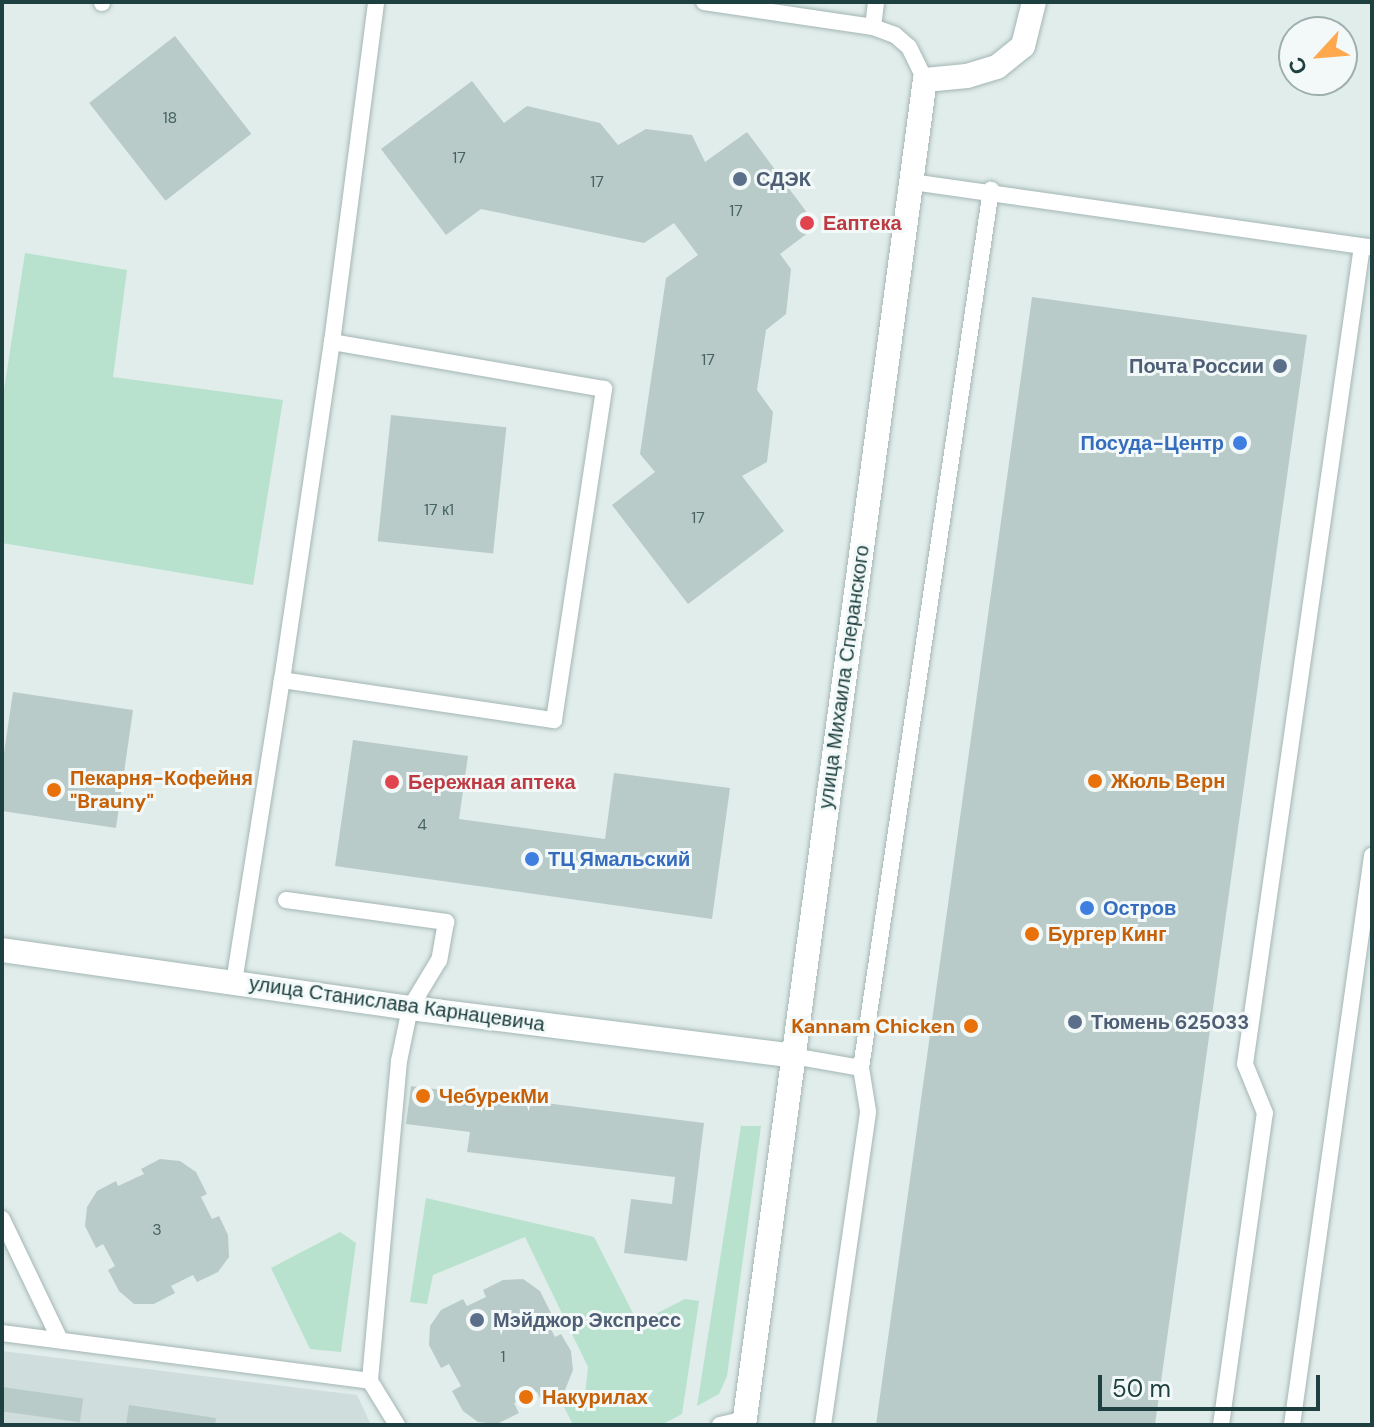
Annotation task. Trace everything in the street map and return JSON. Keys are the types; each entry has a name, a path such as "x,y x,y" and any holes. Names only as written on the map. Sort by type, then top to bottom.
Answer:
{"street":[{"path":"925,80 967,76 997,67 1023,46 1034,2"},
{"name":"улица Михаила Сперанского","path":"745,1422 925,80"},
{"name":"улица Станислава Карнацевича","path":"2,950 410,1008 793,1056"}],"lane":[{"path":"234,982 332,342 376,2"},
{"path":"704,2 873,27 895,35 909,47 925,80"},
{"path":"873,27 876,2"},
{"path":"912,182 991,190 1367,247 1245,1064 1265,1113 1221,1425"},
{"path":"823,1425 868,1111 861,1068 991,190"},
{"path":"282,680 554,720 604,389 332,342"},
{"path":"1292,1425 1372,856"},
{"path":"286,900 446,922 439,960 410,1008 399,1061 370,1381 397,1425"},
{"path":"793,1056 861,1068"},
{"path":"2,1219 60,1340"},
{"path":"2,1333 370,1381"},
{"path":"720,1425 745,1422"}],"shaded area":[{"path":"2,1351 357,1395 371,1425 2,1425"}],"green space":[{"path":"25,253 127,270 113,377 283,400 253,585 2,543 2,403"},
{"path":"741,1126 761,1126 727,1376 719,1394 697,1406"},
{"path":"426,1198 594,1237 638,1323 685,1299 699,1301 682,1414 661,1425 573,1425 564,1407 585,1395 588,1367 525,1237 433,1275 427,1304 410,1302"},
{"path":"340,1232 356,1243 341,1352 310,1349 271,1268"}],"building":[{"path":"175,36 251,134 165,201 89,103"},
{"path":"472,81 504,123 527,106 600,123 618,145 646,129 692,135 705,162 747,132 817,226 780,254 791,269 786,314 766,330 757,390 773,412 767,462 742,476 784,531 688,604 612,505 655,472 640,454 666,278 698,255 674,223 644,243 481,209 446,235 381,149"},
{"name":"Остров","path":"1032,297 1307,335 1155,1425 876,1425"},
{"path":"391,415 506,427 493,553 378,541"},
{"path":"13,692 133,710 116,828 2,811 2,766"},
{"path":"353,740 468,756 459,819 605,839 614,773 730,788 712,919 335,866"},
{"path":"411,1086 704,1123 687,1261 624,1253 631,1199 672,1204 675,1177 467,1152 470,1132 406,1124"},
{"path":"160,1159 180,1161 196,1172 207,1194 201,1197 212,1219 219,1216 228,1235 229,1257 218,1272 197,1282 193,1275 171,1286 175,1293 154,1304 134,1304 119,1291 108,1270 115,1266 103,1244 96,1248 85,1226 87,1207 97,1191 116,1181 118,1186 144,1174 141,1169"},
{"path":"523,1279 540,1291 552,1315 545,1318 555,1337 561,1334 571,1351 573,1370 565,1390 542,1402 537,1392 514,1403 519,1413 497,1424 478,1422 463,1411 452,1391 461,1386 449,1364 441,1368 429,1345 430,1326 441,1310 463,1299 467,1306 486,1297 483,1290 503,1280"},
{"path":"2,1387 83,1398 80,1422 2,1411"},
{"path":"129,1405 216,1418 215,1425 126,1425"}],"place":[{"name":"СДЭК","path":"740,179"},
{"name":"Еаптека","path":"807,223"},
{"name":"Почта России","path":"1280,366"},
{"name":"Посуда-Центр","path":"1240,443"},
{"name":"Жюль Верн","path":"1095,781"},
{"name":"Бережная аптека","path":"392,782"},
{"name":"Пекарня-Кофейня \"Brauny\"","path":"54,790"},
{"name":"ТЦ Ямальский","path":"532,859"},
{"name":"Остров","path":"1087,908"},
{"name":"Бургер Кинг","path":"1032,934"},
{"name":"Тюмень 625033","path":"1075,1022"},
{"name":"Kannam Chicken","path":"971,1026"},
{"name":"ЧебурекМи","path":"423,1096"},
{"name":"Мэйджор Экспресс","path":"477,1320"},
{"name":"Накурилах","path":"526,1397"}]}
